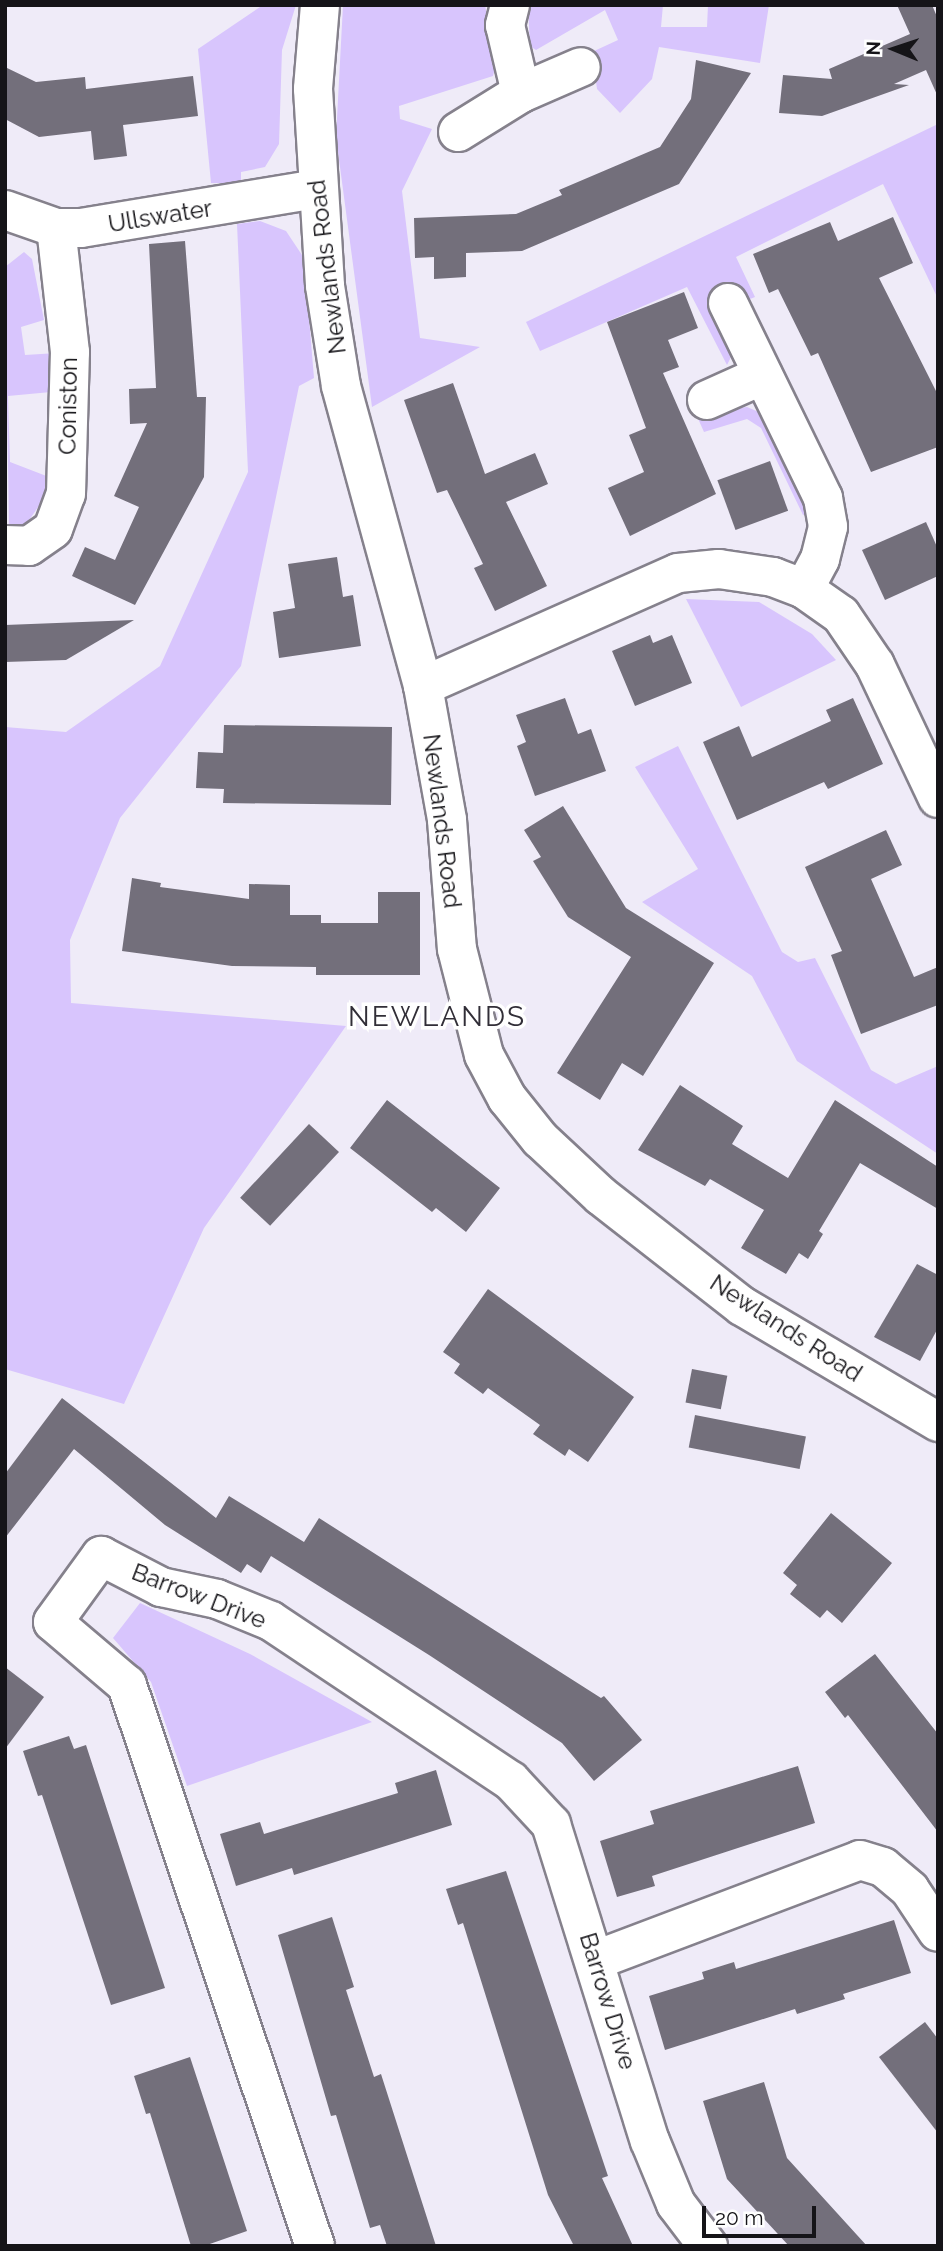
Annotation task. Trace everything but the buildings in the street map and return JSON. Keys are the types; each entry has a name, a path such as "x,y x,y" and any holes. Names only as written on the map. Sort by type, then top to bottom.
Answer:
{"street":[{"name":"Newlands Road","path":"320,5 313,89 316,189 341,386 423,686 447,820 457,948 476,1031 507,1098 540,1139 601,1196 742,1306 938,1422"},
{"path":"510,5 505,25 521,93"},
{"path":"457,132 521,93 580,67"},
{"name":"Ullswater","path":"5,210 55,228 122,223 316,189"},
{"name":"Coniston","path":"5,545 29,546 52,529 66,494 70,352 55,228"},
{"path":"728,303 823,498 828,527 820,559 804,589"},
{"path":"707,400 763,375"},
{"path":"423,686 678,573 719,569 773,577 804,589 841,615 875,664 938,798"},
{"name":"Barrow Drive","path":"315,2246 127,1685 53,1622 101,1556 161,1587 217,1599 271,1621 511,1781 551,1824 596,1960 650,2141 676,2204 708,2246"},
{"path":"596,1960 860,1860 883,1867 911,1890 938,1933"}],"shaded area":[{"path":"263,5 296,5 282,50 279,144 265,167 241,172 241,183 211,183 198,49"},
{"path":"343,5 485,5 496,63 493,76 399,106 400,119 432,129 402,191 420,338 480,347 372,407 336,137"},
{"path":"528,5 663,5 661,27 707,27 708,5 769,5 760,63 659,47 652,79 620,113 597,89 592,52 618,40 605,10 536,50 530,46"},
{"path":"938,124 938,299 883,184 736,257 755,297 750,299 743,288 717,300 733,353 727,365 687,287 540,351 526,322"},
{"path":"260,221 286,231 304,258 314,378 299,386 241,666 120,818 70,940 71,1003 346,1026 204,1228 124,1404 5,1369 5,727 66,732 160,666 248,472 237,224"},
{"path":"24,252 32,259 44,320 21,327 25,355 57,353 51,392 8,396 10,462 49,477 54,484 25,526 9,531 5,267"},
{"path":"694,390 730,409 747,407 766,415 810,512 803,515 761,428 747,419 704,432 687,394"},
{"path":"686,599 759,602 812,634 836,660 741,707"},
{"path":"678,746 782,952 798,962 815,958 871,1070 896,1084 938,1066 938,1154 797,1061 752,976 642,902 698,869 635,767"},
{"path":"140,1603 250,1654 372,1722 187,1786 151,1682 113,1638"}],"district":[{"name":"NEWLANDS","path":"437,1017"}]}
